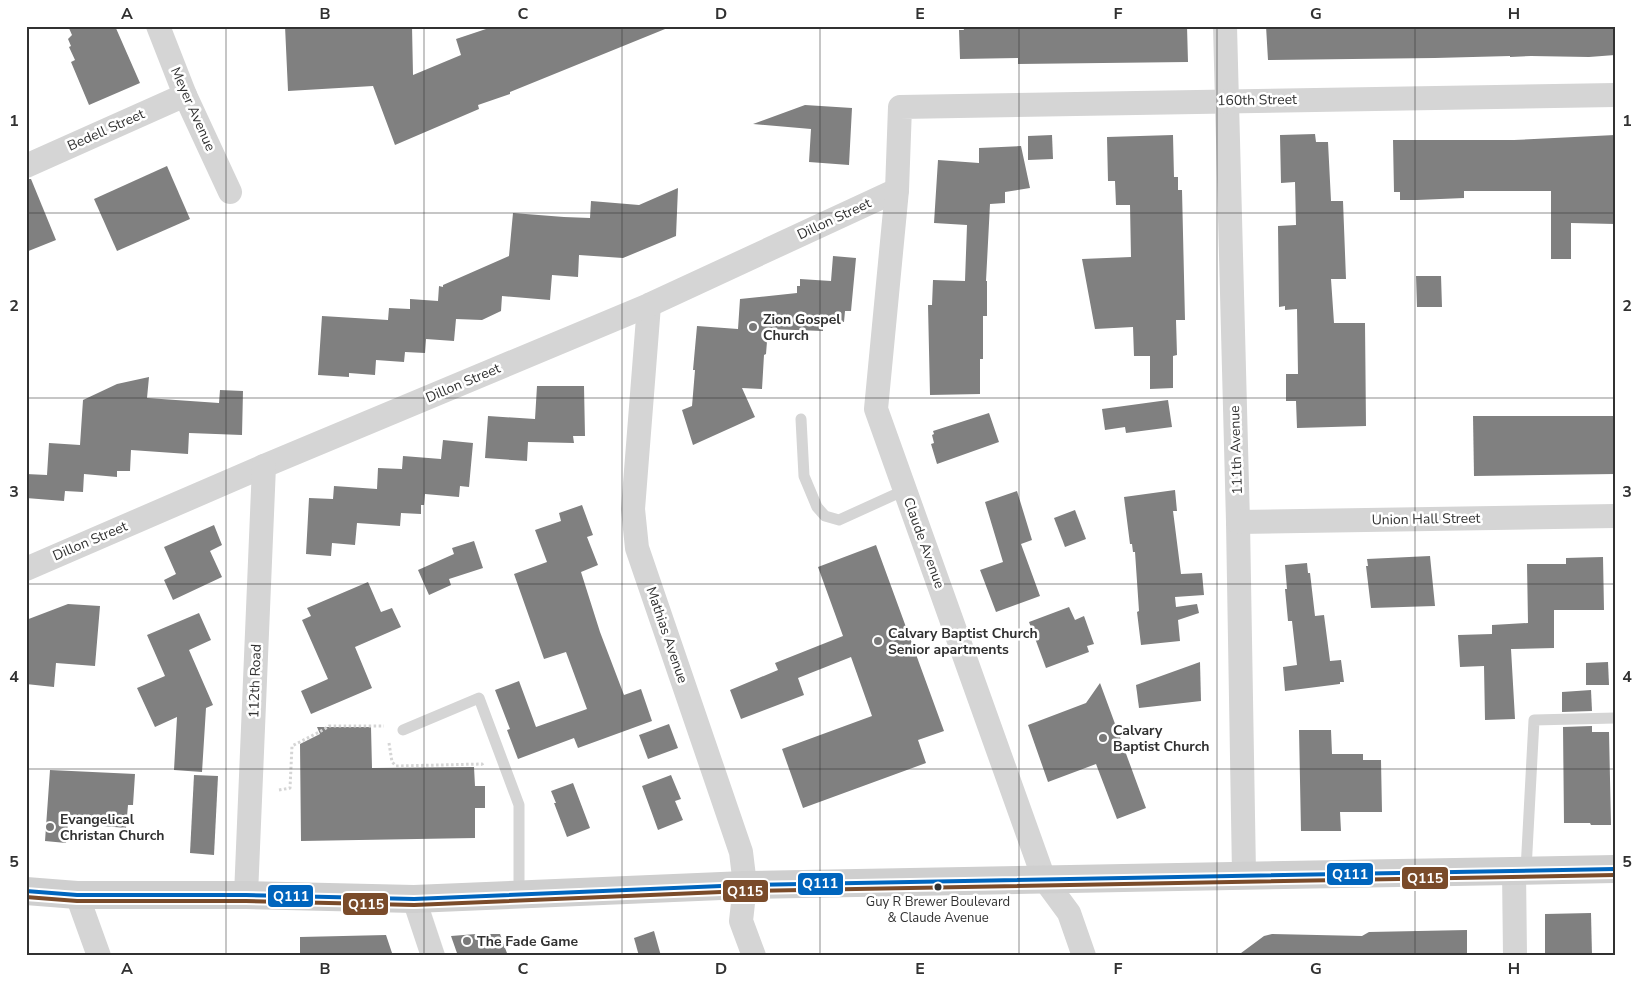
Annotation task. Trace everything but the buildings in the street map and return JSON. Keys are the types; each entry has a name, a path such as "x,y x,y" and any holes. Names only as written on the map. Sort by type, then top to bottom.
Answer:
{"main road":[{"path":"26,891 77,895 246,895 414,899 745,885 1615,868"}],"street":[{"name":"Meyer Avenue","path":"158,26 185,95 230,192"},
{"name":"111th Avenue","path":"1225,26 1238,522 1244,874"},
{"name":"Bedell Street","path":"26,166 185,95"},
{"name":"160th Street","path":"900,108 1615,95"},
{"name":"Claude Avenue","path":"900,108 897,190 876,409 1044,879 1069,913 1084,956"},
{"name":"Dillon Street","path":"26,569 264,466 649,305 897,190"},
{"name":"Mathias Avenue","path":"649,305 633,509 637,548 741,852 745,885 741,921 754,956"},
{"name":"112th Road","path":"246,895 264,466"},
{"name":"Union Hall Street","path":"1238,522 1615,516"},
{"path":"1515,956 1520,870"},
{"path":"77,895 99,956"},
{"path":"414,899 433,956"}],"lane":[{"path":"801,419 804,476 817,507 825,516 839,520 905,490"},
{"path":"403,730 479,698 519,805 519,894"},
{"path":"1520,870 1534,720 1615,718"}],"path":[{"path":"279,790 290,788 292,746 329,726 385,726 392,762 396,766 482,764 485,772"}],"transit line":[{"name":"Q111","path":"26,891 77,895 246,895 414,899 745,885 1615,869"},
{"name":"Q115","path":"26,897 77,901 246,901 414,905 745,891 1615,875"}],"place":[{"name":"Zion Gospel Church","path":"753,327"},
{"name":"Calvary Baptist Church Senior apartments","path":"878,641"},
{"name":"Calvary Baptist Church","path":"1103,738"},
{"name":"Evangelical Christan Church","path":"50,827"},
{"name":"Guy R Brewer Boulevard & Claude Avenue","path":"938,887"},
{"name":"The Fade Game","path":"467,941"}]}
